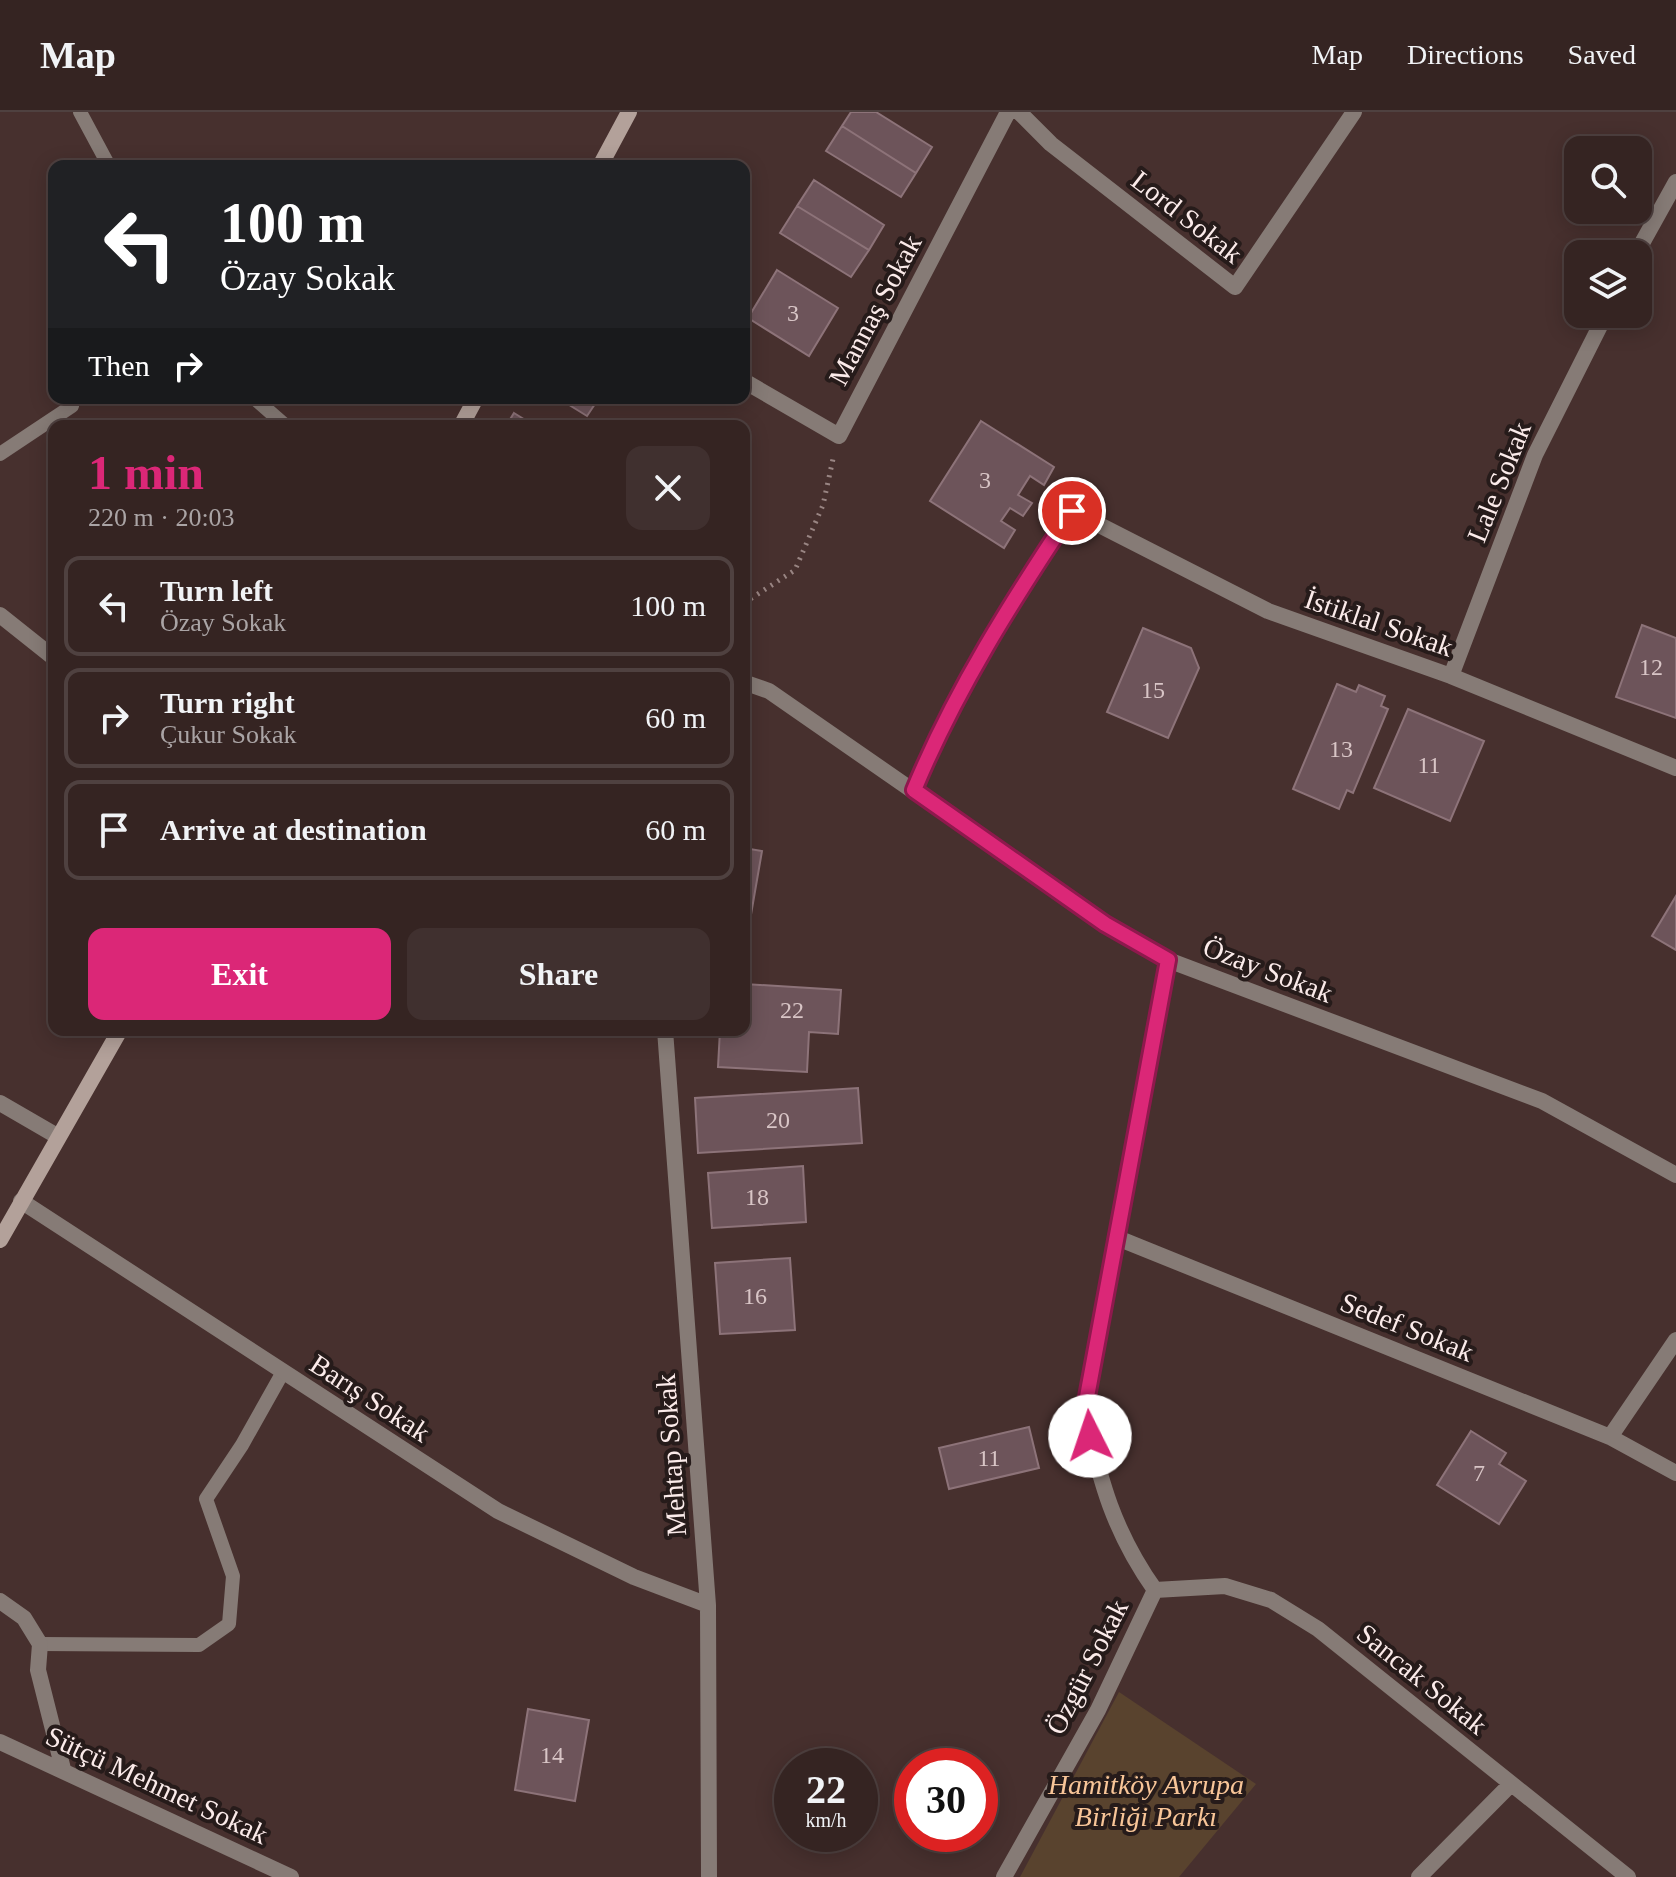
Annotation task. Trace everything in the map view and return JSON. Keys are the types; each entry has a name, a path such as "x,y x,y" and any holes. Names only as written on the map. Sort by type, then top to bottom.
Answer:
{"street":[{"path":"603,160 629,112"},
{"name":"Mannaş Sokak","path":"839,436 1008,112"},
{"name":"Lord Sokak","path":"1019,112 1051,144 1235,287 1354,112"},
{"path":"1644,240 1676,182"},
{"name":"Lale Sokak","path":"1451,676 1535,455 1599,328"},
{"path":"750,384 839,436"},
{"name":"İstiklal Sokak","path":"914,790 941,725 1014,598 1072,511 1268,611 1451,676 1676,768"},
{"path":"0,615 48,653"},
{"name":"Özay Sokak","path":"750,687 769,691 1105,924 1168,960 1542,1101 1676,1175"},
{"name":"Özgür Sokak","path":"1004,1877 1098,1710 1155,1590 1127,1551 1101,1482 1084,1413 1168,960"},
{"path":"0,1240 116,1036"},
{"name":"Mehtap Sokak","path":"665,1036 708,1605 709,1877"},
{"path":"0,1103 57,1136"},
{"name":"Barış Sokak","path":"21,1201 498,1511 634,1577 708,1605"},
{"name":"Sedef Sokak","path":"1115,1237 1610,1437 1676,1473"},
{"path":"1610,1437 1676,1340"},
{"name":"Sancak Sokak","path":"1155,1590 1225,1586 1271,1600 1318,1629 1628,1877"},
{"path":"0,1601 24,1618 40,1644 38,1670 63,1769"},
{"name":"Sütçü Mehmet Sokak","path":"0,1742 291,1877"},
{"path":"1419,1877 1511,1784"}],"lane":[{"path":"80,112 106,160"},
{"path":"261,404 279,420"},
{"path":"51,420 72,406"},
{"path":"0,454 48,422"},
{"path":"40,1644 199,1645 229,1624 233,1576 206,1499 242,1445 283,1372"}],"path":[{"path":"750,599 795,570 823,505 839,436"}],"green space":[{"name":"Hamitköy Avrupa Birliği Parkı","path":"1119,1692 1256,1784 1179,1877 1020,1877"}],"building":[{"path":"851,112 876,112 932,147 916,173 842,126"},
{"path":"842,126 916,173 901,197 826,151"},
{"path":"814,180 884,225 869,250 797,206"},
{"path":"797,206 869,250 851,277 780,233"},
{"path":"777,270 838,308 809,356 750,319"},
{"path":"568,404 595,404 587,416"},
{"path":"514,413 525,420 510,420"},
{"path":"981,421 1054,467 1044,485 1030,476 1018,495 1032,503 1023,516 1010,508 1001,521 1015,530 1004,548 930,501"},
{"path":"1642,625 1676,638 1676,718 1616,697"},
{"path":"1143,628 1191,648 1199,668 1168,738 1107,712"},
{"path":"1337,684 1356,692 1359,685 1385,696 1381,706 1388,709 1353,793 1347,790 1339,809 1293,789"},
{"path":"1408,709 1484,741 1450,821 1374,788"},
{"path":"750,849 762,851 750,920"},
{"path":"1676,896 1676,950 1652,936"},
{"path":"750,984 841,990 838,1034 809,1032 807,1072 718,1067 720,1036 750,1036"},
{"path":"858,1088 862,1143 698,1153 695,1098"},
{"path":"803,1166 806,1222 712,1228 708,1173"},
{"path":"790,1258 795,1330 720,1334 715,1263"},
{"path":"1029,1427 1039,1468 949,1489 939,1448"},
{"path":"1471,1431 1506,1453 1499,1464 1526,1481 1499,1524 1437,1485"},
{"path":"528,1709 589,1720 575,1801 515,1790"}],"route":[{"path":"1072,511 1014,598 941,725 914,790 1105,924 1168,960 1084,1413 1090,1436"}]}
